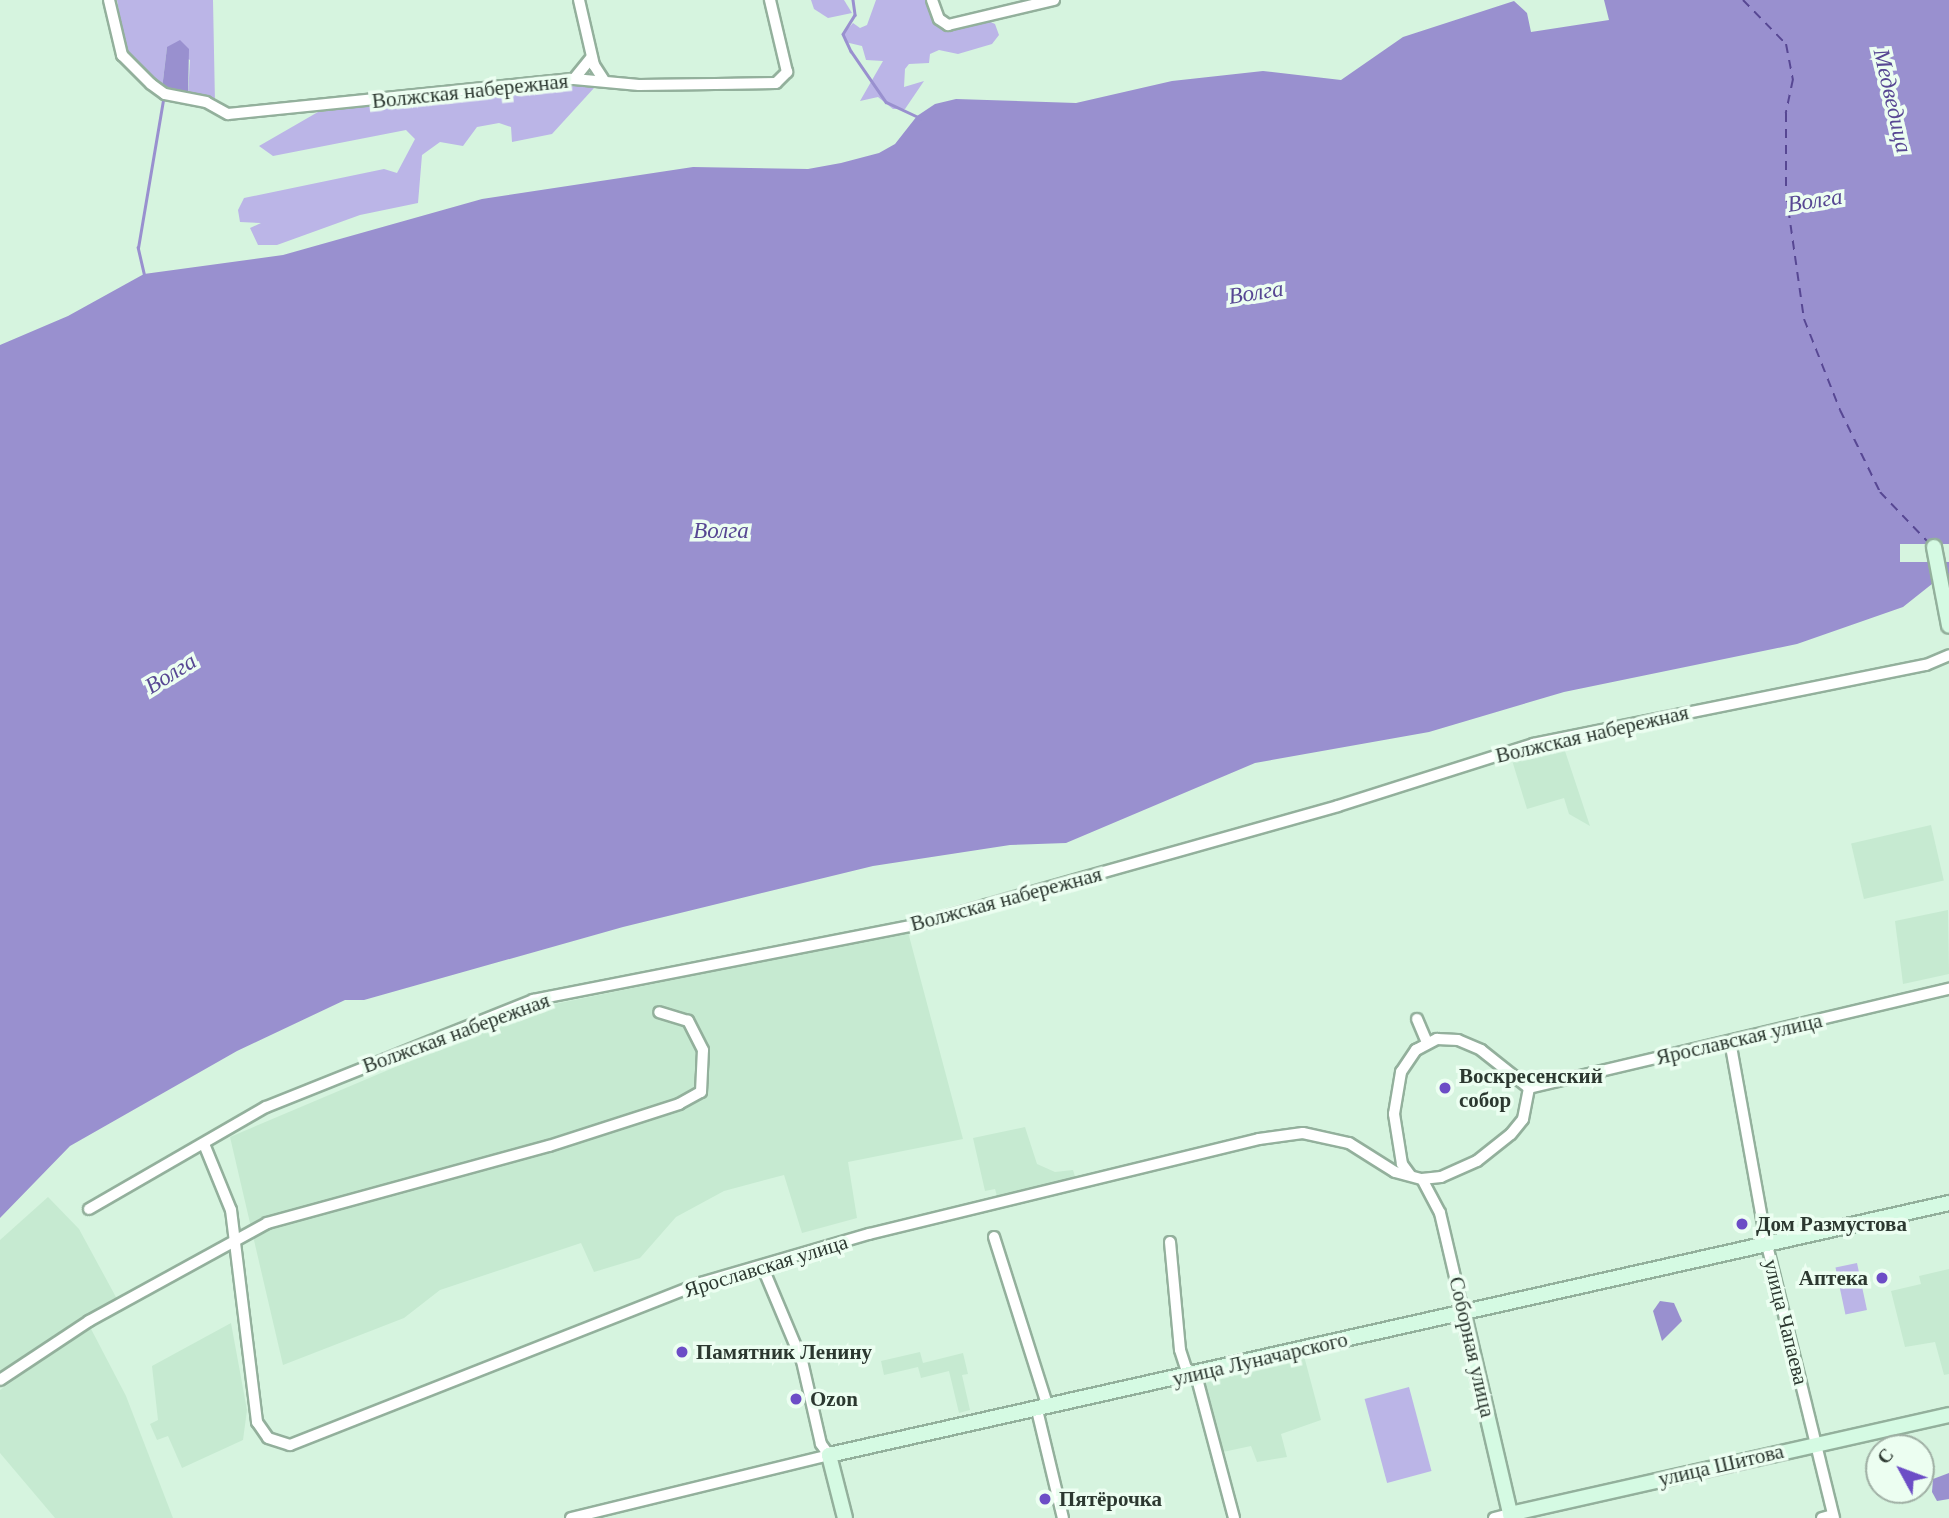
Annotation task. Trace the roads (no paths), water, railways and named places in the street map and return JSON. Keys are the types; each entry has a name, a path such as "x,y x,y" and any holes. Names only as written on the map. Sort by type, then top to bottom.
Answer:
{"street":[{"name":"Волжская набережная","path":"109,0 122,55 158,91 206,102 228,114 574,79 670,85 776,83 785,78 770,0"},
{"path":"579,0 592,57 603,79"},
{"path":"932,0 943,23 1054,0"},
{"path":"574,79 592,57"},
{"path":"1934,547 1949,626"},
{"name":"Волжская набережная","path":"89,1209 309,1088 533,1000 915,925 1338,806 1533,744 1926,666 1949,654"},
{"name":"Ярославская улица","path":"204,1144 231,1210 257,1422 268,1438 290,1445 701,1283 869,1234 1283,1135 1303,1133 1334,1138 1395,1172 1422,1179 1459,1170 1495,1149 1523,1119 1529,1088 1949,989"},
{"path":"0,1380 89,1321 267,1223 549,1146 680,1104 701,1092 703,1051 688,1021 659,1012"},
{"path":"1417,1019 1427,1042"},
{"path":"1411,1176 1401,1155 1396,1094 1408,1059 1427,1042 1450,1038 1466,1042 1529,1088"},
{"name":"улица Чапаева","path":"1730,1041 1766,1241 1834,1516"},
{"name":"Соборная улица","path":"1422,1179 1440,1213 1511,1516"},
{"name":"улица Луначарского","path":"571,1518 830,1454 1196,1375 1766,1241 1949,1203"},
{"path":"994,1237 1043,1409 1063,1518"},
{"path":"1170,1242 1180,1350 1186,1368 1196,1375 1234,1518"},
{"path":"762,1266 802,1361 821,1444 830,1454 845,1518"},
{"name":"улица Шитова","path":"1494,1518 1949,1415"},
{"path":"1822,1518 1834,1516"}],"water":[{"name":"Волга","path":"1604,0 1949,0 1949,581 1937,580 1903,607 1797,644 1564,692 1429,732 1255,763 1066,843 1010,845 873,866 623,927 364,1000 345,1000 237,1051 70,1146 0,1218 0,345 68,316 144,274 283,255 482,199 693,167 808,169 841,163 879,153 895,144 917,116 935,104 956,99 1076,103 1172,81 1263,71 1341,80 1403,37 1514,1 1527,13 1531,32 1609,20"},
{"path":"180,40 189,49 188,95 162,89 167,47"},
{"path":"1660,1301 1674,1303 1682,1321 1662,1341 1653,1311"},
{"path":"1949,1473 1949,1499 1937,1501 1935,1478"}],"waterway":[{"path":"853,0 855,15 843,34 851,51 886,102 920,118"},
{"path":"144,275 138,248 164,95"}],"place":[{"name":"Воскресенский собор","path":"1445,1088"},
{"name":"Дом Размустова","path":"1742,1224"},
{"name":"Аптека","path":"1882,1278"},
{"name":"Памятник Ленину","path":"682,1352"},
{"name":"Ozon","path":"796,1399"},
{"name":"Пятёрочка","path":"1045,1499"}],"water label":[{"name":"Медведица","path":"1892,101"}]}
